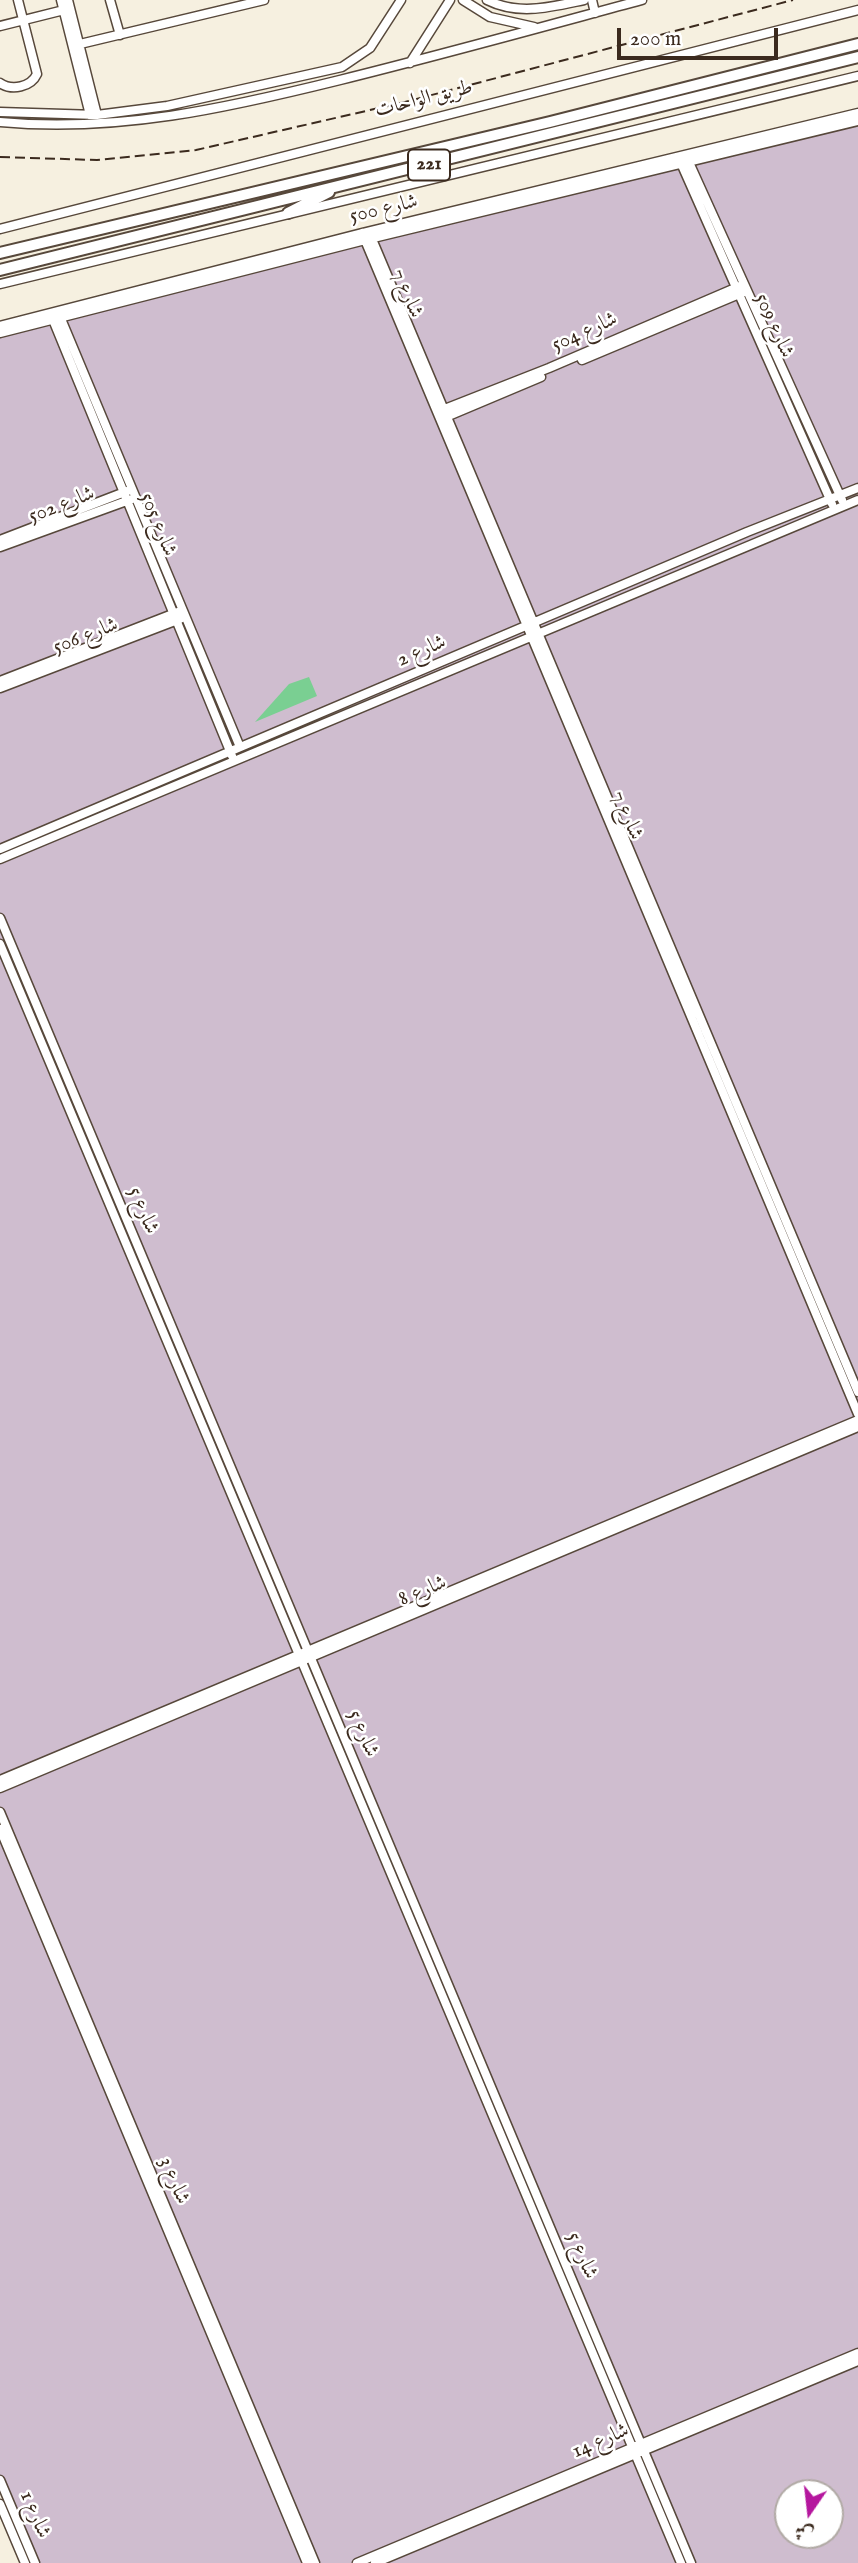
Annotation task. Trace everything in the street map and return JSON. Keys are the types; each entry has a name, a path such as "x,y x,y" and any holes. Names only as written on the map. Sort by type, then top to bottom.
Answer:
{"highway":[{"name":"221","path":"0,253 550,122 858,44"},
{"name":"221","path":"0,270 858,57"},
{"path":"763,67 761,73 766,81"},
{"path":"733,74 739,82 737,88"},
{"path":"288,213 346,184"}],"street":[{"path":"0,83 12,87 30,83 36,78 37,70 18,0"},
{"path":"61,0 94,115"},
{"path":"68,0 94,115"},
{"path":"110,0 120,35"},
{"path":"80,44 264,0"},
{"path":"0,112 94,115 167,107 332,70 351,63 370,48 401,0"},
{"path":"410,63 450,0"},
{"path":"463,0 491,17 538,27"},
{"path":"487,0 504,7 528,10 584,0"},
{"path":"592,0 595,13"},
{"path":"0,122 75,125 174,118 410,63 642,0"},
{"path":"0,26 64,10"},
{"name":"طريق الواحات","path":"0,229 858,10"},
{"path":"332,70 335,81"},
{"name":"221","path":"0,284 858,76"},
{"name":"شارع 500","path":"684,160 858,113"},
{"name":"شارع 500","path":"0,326 416,224 858,121"},
{"name":"شارع 509","path":"684,160 743,289 794,390 844,506"},
{"name":"شارع 7","path":"367,236 858,1413"},
{"name":"شارع 509","path":"743,289 834,510"},
{"name":"شارع 504","path":"443,414 743,289"},
{"name":"شارع 500","path":"0,333 55,314"},
{"name":"شارع 505","path":"55,314 131,495 234,761"},
{"path":"784,394 794,390"},
{"name":"شارع 2","path":"0,849 749,531 858,488"},
{"name":"شارع 502","path":"0,540 131,495"},
{"name":"شارع 502","path":"0,547 131,495"},
{"name":"شارع 2","path":"0,859 858,500"},
{"path":"749,531 754,544"},
{"name":"شارع 505","path":"179,616 240,747"},
{"name":"شارع 506","path":"0,681 179,616"},
{"name":"شارع 506","path":"0,688 179,616"},
{"name":"شارع 7","path":"534,636 858,1392"},
{"name":"شارع 5","path":"0,918 163,1306 305,1656 638,2449 681,2563"},
{"name":"شارع 5","path":"0,944 98,1172 152,1310 305,1656"},
{"path":"152,1310 163,1306"},
{"name":"شارع 8","path":"0,1787 858,1420"},
{"name":"شارع 8","path":"0,1780 858,1427"},
{"name":"شارع 3","path":"0,1812 3,1830 315,2563"},
{"name":"شارع 3","path":"50,1940 307,2563"},
{"name":"شارع 14","path":"375,2563 858,2353"},
{"name":"شارع 14","path":"357,2563 858,2361"},
{"name":"شارع 5","path":"638,2449 691,2563"},
{"name":"شارع 1","path":"0,2480 35,2563"},
{"name":"شارع 1","path":"0,2504 25,2563"}],"shaded area":[{"path":"858,112 858,2563 30,2563 0,2492 0,336"}],"green space":[{"path":"309,677 317,696 255,722 289,684"}],"railway":[{"path":"0,157 97,160 196,150 405,102 793,0"}]}
